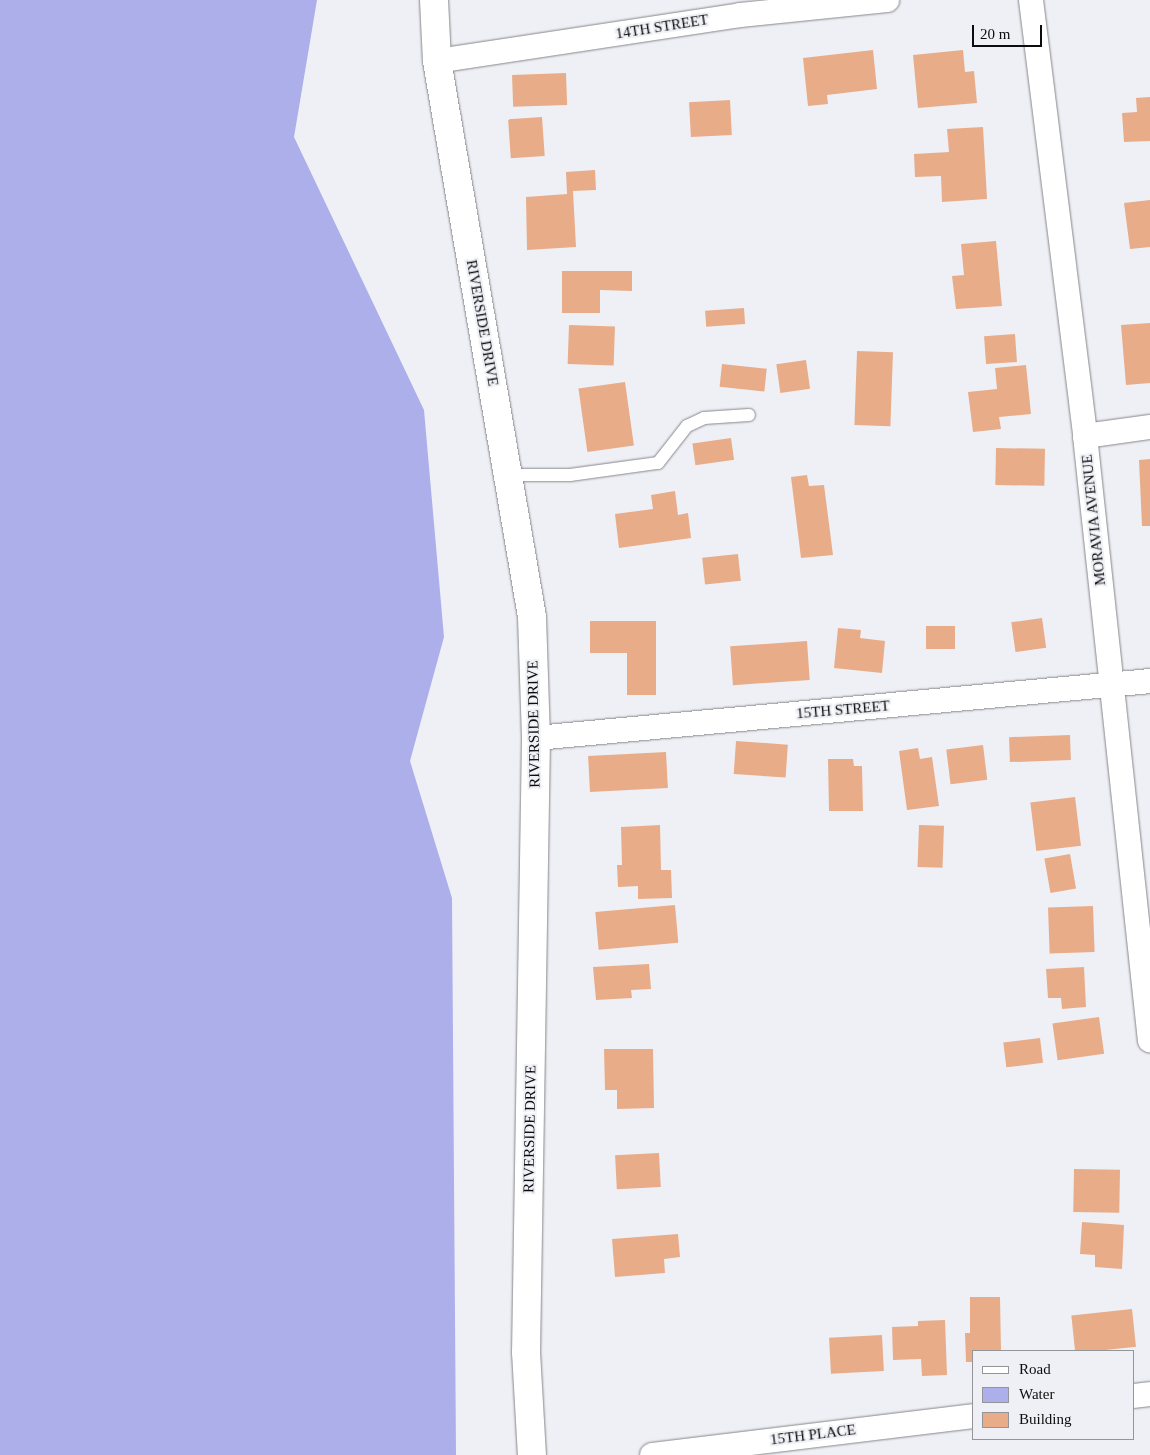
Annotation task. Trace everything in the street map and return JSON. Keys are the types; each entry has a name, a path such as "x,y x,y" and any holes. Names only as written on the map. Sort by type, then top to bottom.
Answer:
{"street":[{"name":"RIVERSIDE DRIVE","path":"434,0 437,61 532,617 536,738 526,1352 532,1455"},
{"name":"14TH STREET","path":"437,61 740,7 887,0"},
{"name":"MORAVIA AVENUE","path":"1031,0 1085,436 1150,1041"},
{"path":"1085,436 1150,427"},
{"name":"15TH STREET","path":"536,738 1150,681"},
{"path":"1135,1396 1150,1394"},
{"name":"15TH PLACE","path":"652,1455 972,1416"}],"lane":[{"path":"508,475 570,475 658,463 687,426 704,418 749,415"}],"water":[{"path":"0,0 317,0 294,137 424,410 444,637 410,761 452,898 456,1455 0,1455"}],"building":[{"path":"873,50 877,89 827,95 828,104 808,106 803,58"},
{"path":"963,50 965,72 974,71 977,103 918,108 913,55"},
{"path":"566,73 567,105 513,107 512,75"},
{"path":"1150,97 1150,141 1124,142 1122,113 1137,112 1136,98"},
{"path":"730,100 732,135 691,137 689,102"},
{"path":"542,117 545,156 511,158 508,119"},
{"path":"983,127 987,199 942,202 941,176 915,177 914,154 949,152 947,129"},
{"path":"595,170 596,190 573,191 576,247 527,250 526,197 567,194 566,172"},
{"path":"1150,200 1150,247 1130,249 1124,203"},
{"path":"996,241 1002,306 956,309 952,276 964,275 961,244"},
{"path":"562,271 632,271 632,291 600,290 600,313 562,313"},
{"path":"744,308 745,324 706,327 705,311"},
{"path":"1150,323 1150,383 1126,385 1121,325"},
{"path":"569,325 615,327 614,366 568,364"},
{"path":"1015,334 1017,362 986,364 984,336"},
{"path":"857,351 893,352 890,426 854,425"},
{"path":"806,360 810,389 780,393 776,364"},
{"path":"722,364 767,369 764,392 720,387"},
{"path":"1026,365 1031,414 999,417 1001,429 973,432 968,392 997,389 995,368"},
{"path":"625,382 634,445 587,452 578,389"},
{"path":"731,438 734,460 695,465 692,443"},
{"path":"996,448 1045,449 1044,486 995,485"},
{"path":"1150,459 1150,526 1142,526 1139,460"},
{"path":"807,475 809,486 824,485 833,555 801,558 791,477"},
{"path":"675,491 678,515 688,513 691,538 619,548 615,514 653,509 651,495"},
{"path":"738,554 741,581 705,585 702,558"},
{"path":"1042,618 1046,648 1015,652 1011,622"},
{"path":"590,621 656,621 656,695 627,695 627,653 590,653"},
{"path":"926,626 955,626 955,649 926,649"},
{"path":"838,628 861,630 860,638 885,641 882,673 834,668"},
{"path":"807,641 810,680 733,685 730,646"},
{"path":"1070,735 1071,760 1010,762 1009,737"},
{"path":"736,741 788,745 786,778 734,774"},
{"path":"983,745 987,780 951,784 946,750"},
{"path":"918,748 920,759 932,757 939,806 907,810 899,751"},
{"path":"666,752 668,788 590,792 588,756"},
{"path":"828,759 853,759 854,766 862,766 863,811 829,811"},
{"path":"1075,797 1081,846 1036,851 1030,802"},
{"path":"660,825 661,870 671,870 672,898 638,899 638,886 618,887 617,865 622,865 621,827"},
{"path":"919,825 944,826 943,868 918,867"},
{"path":"1070,854 1076,888 1050,893 1044,859"},
{"path":"675,905 678,943 599,950 595,912"},
{"path":"1093,906 1095,952 1050,954 1048,908"},
{"path":"649,964 651,989 631,990 632,998 596,1000 593,967"},
{"path":"1084,967 1086,1007 1062,1009 1061,998 1048,998 1046,969"},
{"path":"1099,1017 1104,1054 1058,1060 1052,1024"},
{"path":"1040,1038 1043,1063 1006,1067 1003,1043"},
{"path":"604,1049 653,1049 654,1108 617,1109 617,1090 605,1090"},
{"path":"659,1153 661,1187 617,1189 615,1155"},
{"path":"1074,1169 1120,1170 1119,1213 1073,1212"},
{"path":"1082,1222 1124,1225 1122,1269 1095,1267 1095,1255 1080,1254"},
{"path":"678,1234 680,1257 664,1259 665,1273 615,1277 612,1239"},
{"path":"970,1297 1000,1297 1001,1350 972,1350 972,1362 966,1362 965,1333 970,1333"},
{"path":"1132,1309 1136,1347 1105,1350 1075,1350 1071,1315"},
{"path":"945,1320 947,1375 922,1376 921,1359 893,1360 892,1327 918,1326 918,1321"},
{"path":"882,1335 884,1371 831,1374 829,1338"}]}
